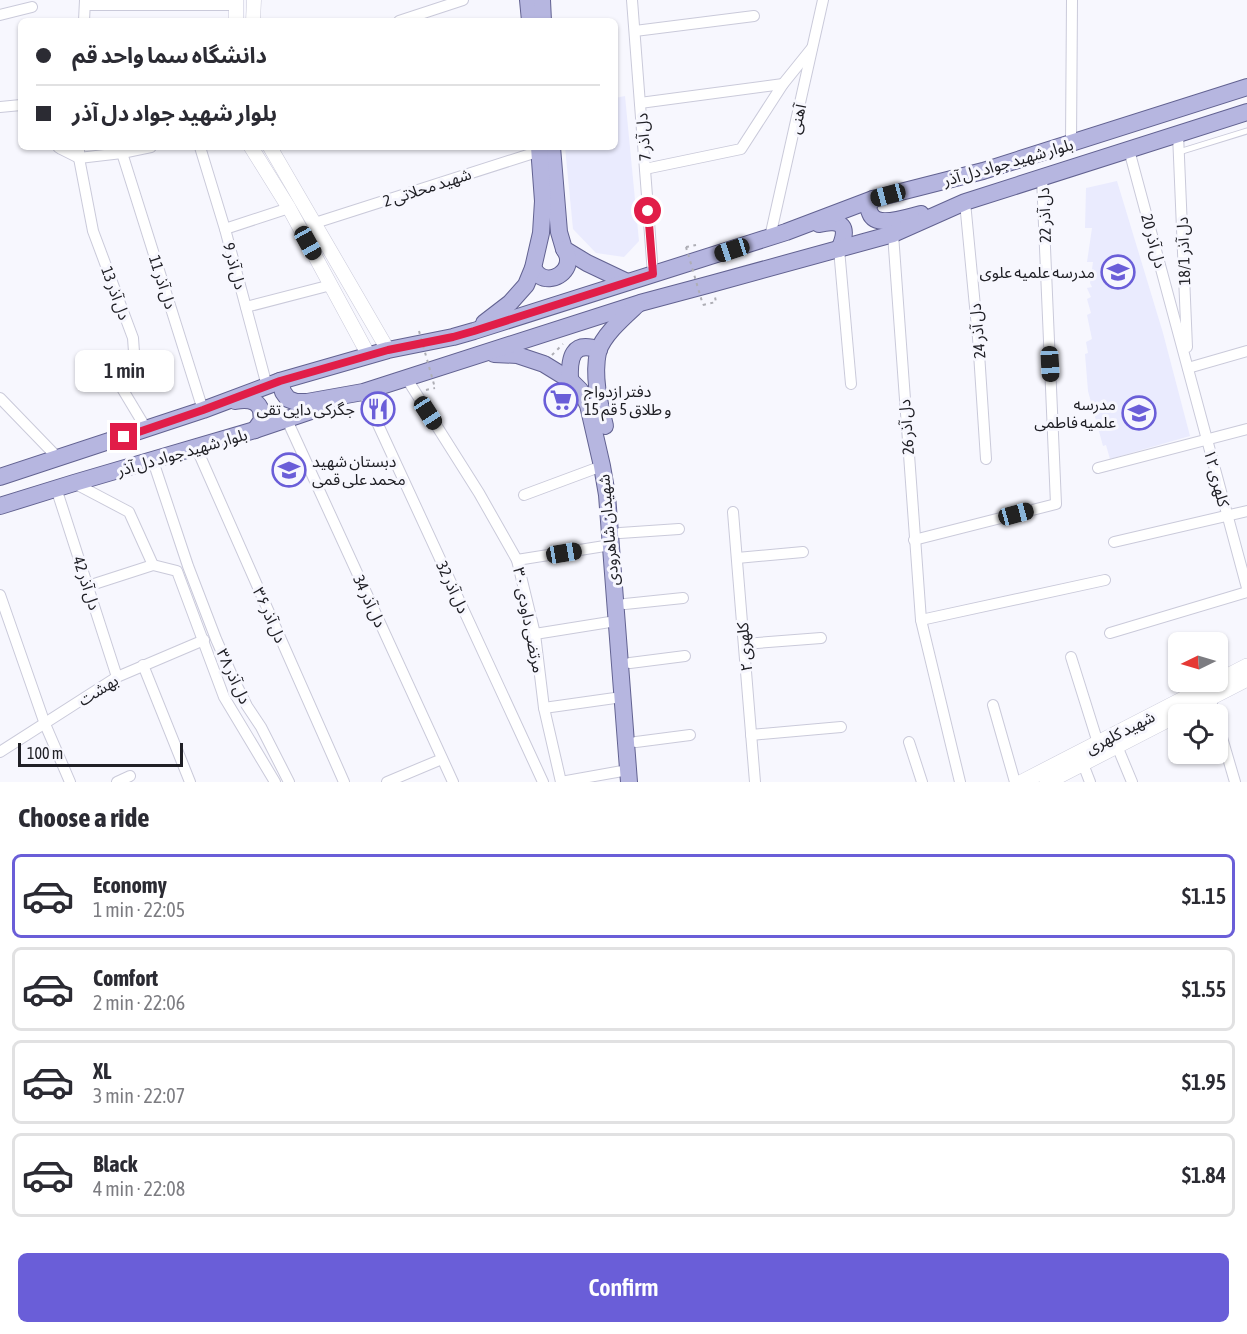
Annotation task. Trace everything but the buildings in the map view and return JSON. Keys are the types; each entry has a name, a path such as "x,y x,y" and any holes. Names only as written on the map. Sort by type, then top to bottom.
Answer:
{"main road":[{"path":"528,0 530,18"},
{"path":"542,0 543,18"},
{"name":"بلوار شهید جواد دل آذر","path":"0,477 147,430 274,384 388,350 474,331 778,235 873,199 983,171 1247,87"},
{"name":"بلوار شهید جواد دل آذر","path":"0,506 287,420 363,392 640,303 893,234 959,204 1247,112"},
{"path":"533,268 540,276 550,279 559,276 566,268 568,258 559,232 544,150"},
{"path":"474,331 510,303 526,285 533,268 541,233 544,150"},
{"path":"873,199 869,205 872,217 878,221 887,222 959,204"},
{"path":"778,235 833,221 840,224 844,231 844,239 839,249"},
{"path":"564,249 627,282"},
{"name":"شهیدان شاهرودی","path":"632,778 616,621 617,494 596,373 599,350 608,333 640,303"},
{"path":"570,380 569,365 572,356 579,348 589,346 599,350"},
{"name":"شهیدان شاهرودی","path":"481,353 517,355 544,364 570,380 580,390 588,405 616,539 626,604 636,742 632,778"},
{"path":"274,384 288,399 296,402 363,392"},
{"path":"224,403 246,399 254,402 260,408 262,420 255,430"},
{"name":"شهید کلهری","path":"1228,676 1247,666"},
{"name":"شهید کلهری","path":"1198,704 1247,679"},
{"name":"شهید کلهری","path":"1022,782 1197,692"},
{"name":"شهید کلهری","path":"1047,782 1168,720"}],"street":[{"path":"253,18 254,0"},
{"path":"408,18 463,0"},
{"name":"دل آذر 7","path":"632,0 653,274"},
{"name":"آهنی","path":"778,235 823,0"},
{"path":"1071,143 1072,0"},
{"path":"84,18 85,3 236,2 236,18"},
{"path":"0,15 32,7"},
{"path":"635,31 754,16"},
{"path":"645,169 741,149 783,84 814,45"},
{"path":"640,103 783,84"},
{"path":"0,107 18,105"},
{"name":"دل آذر 18/1","path":"1178,134 1188,368"},
{"path":"79,152 122,153 136,150"},
{"name":"دل آذر 9","path":"201,150 246,307 274,384"},
{"path":"253,150 289,208 369,356"},
{"path":"273,150 388,350"},
{"name":"شهید محلاتی 2","path":"315,223 538,150"},
{"name":"دل آذر 20","path":"1129,150 1188,368"},
{"name":"دل آذر 13","path":"79,152 93,231 133,338 135,366 120,385 147,430"},
{"name":"دل آذر 11","path":"122,153 203,410"},
{"name":"دل آذر 22","path":"914,540 1056,504 1042,178"},
{"name":"دل آذر 24","path":"959,204 978,338 986,459"},
{"path":"225,229 289,208"},
{"name":"دل آذر 26","path":"893,234 921,620 960,782"},
{"path":"839,249 851,384"},
{"path":"246,307 331,285"},
{"path":"360,339 365,342 371,341 376,336 376,329"},
{"path":"1188,368 1247,351"},
{"name":"کلهری ۱۲","path":"1188,368 1247,590"},
{"name":"۳۰ مرتضی داودی","path":"407,379 479,493 517,560 535,634 544,708 561,782"},
{"name":"دل آذر 32","path":"363,392 543,782"},
{"path":"0,398 58,458"},
{"name":"دل آذر 34","path":"287,420 453,782"},
{"path":"1098,468 1247,429"},
{"name":"دل آذر ۳۶","path":"196,447 344,782"},
{"path":"88,586 153,565 182,568 153,461"},
{"path":"524,495 602,466"},
{"path":"74,483 129,512 153,565"},
{"name":"دل آذر 42","path":"56,488 117,677"},
{"path":"1114,542 1247,511"},
{"name":"کلهری ۲","path":"733,512 755,782"},
{"path":"517,560 616,539 679,529"},
{"path":"736,558 803,552"},
{"name":"دل آذر ۳۸","path":"182,568 224,697 275,782"},
{"name":"دل آذر ۳۸","path":"182,568 234,680 289,782"},
{"path":"921,620 1105,580"},
{"path":"1110,633 1247,590"},
{"path":"0,595 45,724 70,782"},
{"path":"626,604 682,598"},
{"path":"535,634 616,621"},
{"path":"744,644 821,638"},
{"name":"بهشت","path":"0,752 117,677 204,640"},
{"path":"630,663 685,656"},
{"path":"1071,657 1098,743"},
{"path":"144,666 190,782"},
{"path":"544,708 622,697"},
{"path":"1210,698 1212,704"},
{"path":"993,705 1015,782"},
{"path":"752,735 841,727"},
{"path":"636,742 690,735"},
{"path":"909,742 922,782"},
{"path":"1117,746 1132,782"},
{"path":"1228,758 1235,782"},
{"path":"387,782 442,759"},
{"path":"1083,764 1090,782"},
{"path":"117,782 130,776"},
{"path":"561,782 632,778"}],"lane":[{"path":"1179,152 1247,131"}],"path":[{"path":"696,244 686,247 704,305 716,302"},
{"path":"419,331 435,388 428,390"}],"shaded area":[{"path":"625,96 639,241 624,257 596,253 573,229 565,150 618,150 618,97"},
{"path":"1117,181 1163,333 1190,436 1110,459 1106,445 1103,446 1088,391 1085,354 1088,353 1086,342 1092,339 1087,315 1091,313 1087,299 1091,297 1087,288 1092,287 1090,283 1093,262 1087,262 1092,228 1085,228 1086,188"}],"place":[{"name":"مدرسه علمیه علوی","path":"1118,272"},
{"name":"دفتر ازدواج 15 و طلاق 5 قم","path":"561,400"},
{"name":"جگرکی دایی تقی","path":"378,409"},
{"name":"مدرسه علمیه فاطمی","path":"1139,413"},
{"name":"دبستان شهید محمد علی قمی","path":"289,470"}],"route":[{"path":"124,437 280,381 388,350 474,331 653,274 648,211"}]}
